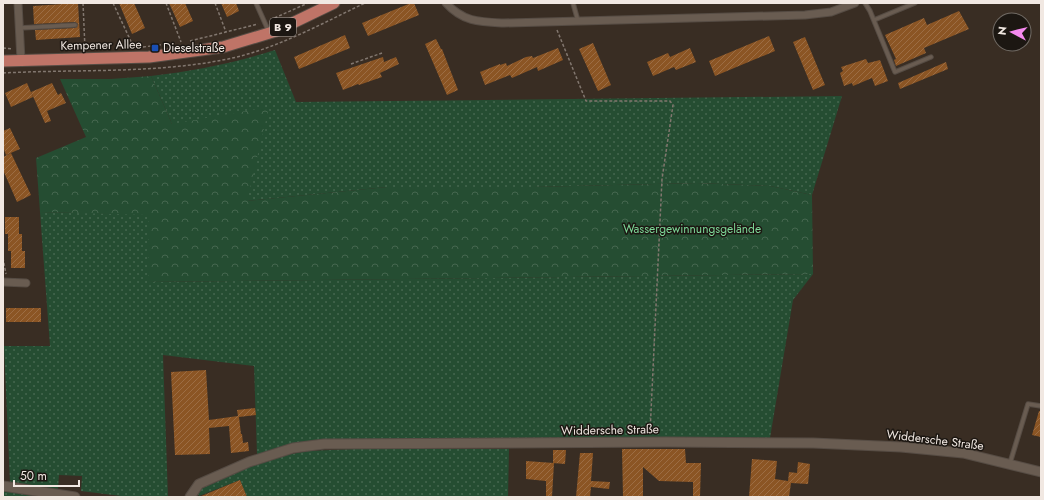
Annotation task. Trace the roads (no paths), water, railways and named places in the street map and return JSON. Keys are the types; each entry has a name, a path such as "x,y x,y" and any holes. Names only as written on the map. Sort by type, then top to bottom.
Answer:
{"main road":[{"name":"Kempener Allee","path":"3,61 21,55 86,58 149,57 223,47 269,33 334,3"}],"street":[{"path":"18,3 21,55"},
{"path":"446,3 455,13 479,22 556,22 805,15 831,12 855,3"},
{"path":"5,282 26,283"},
{"name":"Widdersche Straße","path":"190,497 199,484 249,462 293,448 324,444 813,442 901,447 963,453 1010,463 1041,472"},
{"path":"3,486 57,496 75,497"}],"lane":[{"path":"256,3 269,33"},
{"path":"573,3 578,21"},
{"path":"865,3 874,20 895,72 931,57"},
{"path":"874,20 915,3"},
{"path":"19,28 75,25"},
{"path":"1010,463 1028,404 1041,406"}],"place":[{"name":"Dieselstraße","path":"155,48"}],"park label":[{"name":"Wassergewinnungsgelände","path":"692,229"}]}
